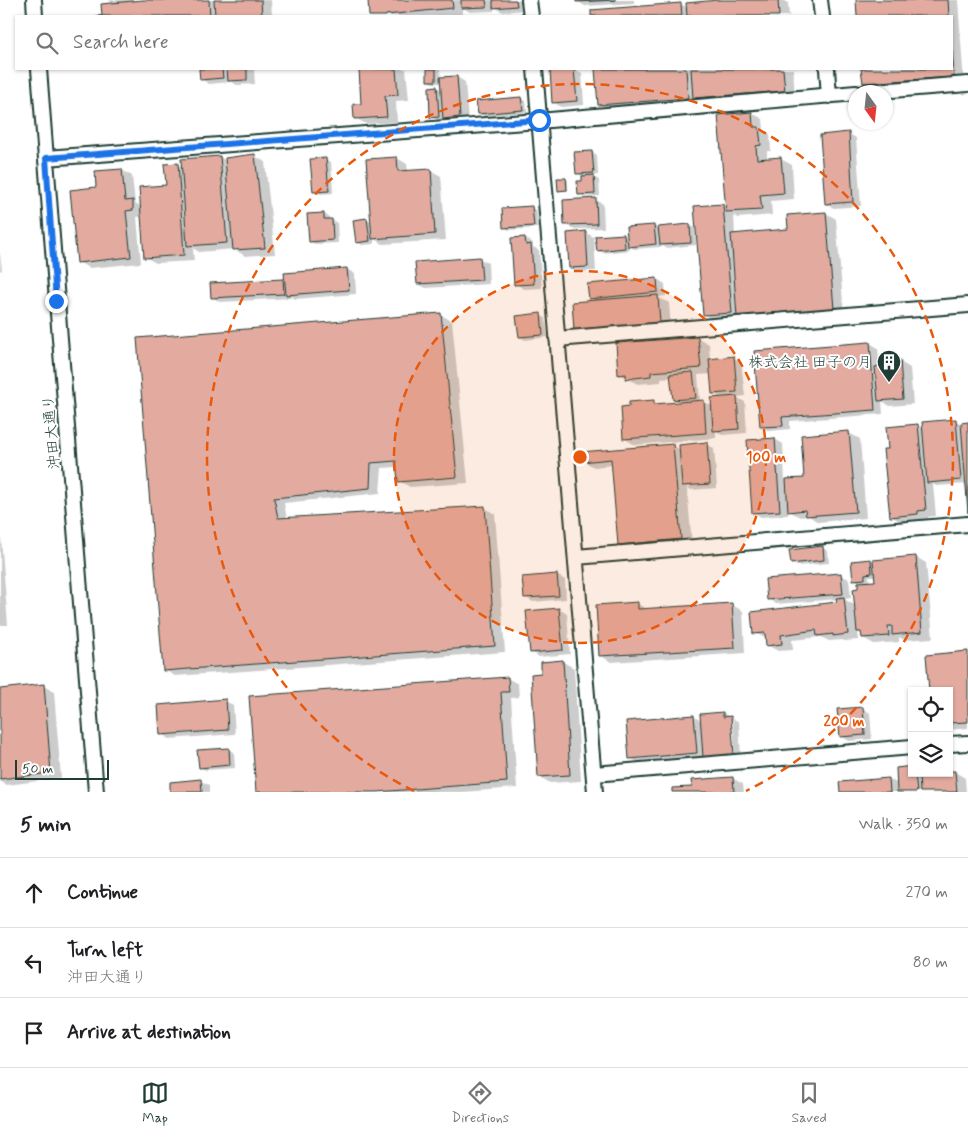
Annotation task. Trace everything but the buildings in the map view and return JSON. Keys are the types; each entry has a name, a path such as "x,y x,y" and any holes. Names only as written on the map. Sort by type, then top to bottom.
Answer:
{"street":[{"path":"34,0 35,15"},
{"path":"530,0 531,15"},
{"path":"820,0 822,15"},
{"name":"沖田大通り","path":"39,70 96,792"},
{"path":"535,70 595,792"},
{"path":"826,70 829,96"},
{"path":"893,90 968,84"},
{"path":"46,158 848,94"},
{"path":"557,339 968,305"},
{"path":"576,557 968,524"},
{"path":"953,744 968,743"},
{"path":"594,774 908,747"}],"place":[{"name":"株式会社 田子の月","path":"889,383"}],"route":[{"path":"56,301 46,158 539,120"}]}
